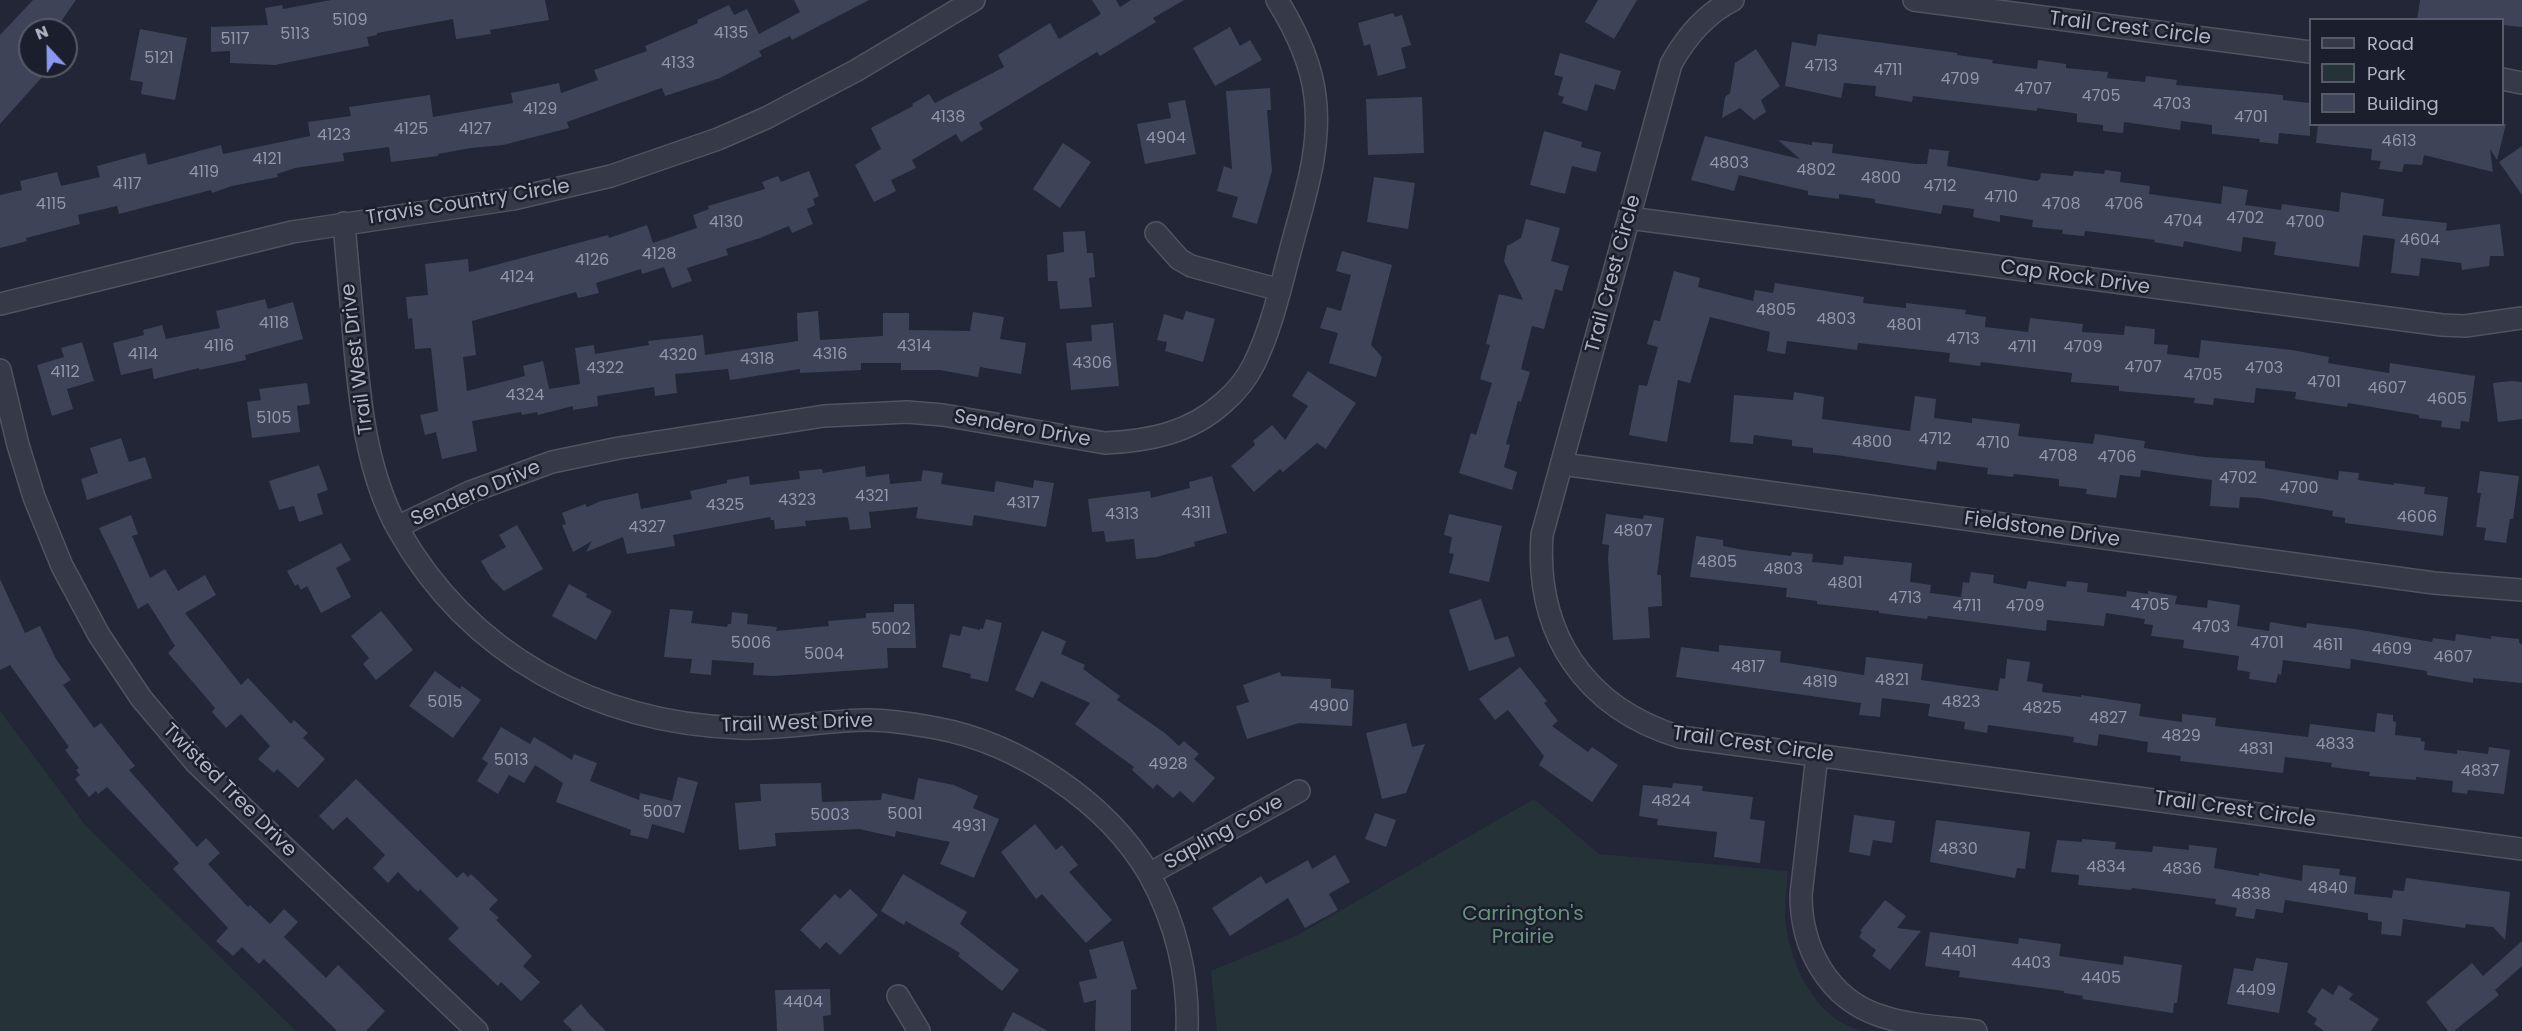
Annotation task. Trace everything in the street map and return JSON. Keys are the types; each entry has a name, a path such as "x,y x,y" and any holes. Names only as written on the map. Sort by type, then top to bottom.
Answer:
{"street":[{"name":"Travis Country Circle","path":"0,304 236,244 344,223 522,197 611,176 675,155 747,127 815,94 949,6 974,0"},
{"name":"Sendero Drive","path":"397,527 470,492 552,462 619,448 824,416 907,412 943,415 1106,443 1130,442 1169,434 1203,418 1223,403 1254,365 1280,290 1315,156 1316,96 1298,37 1277,0"},
{"name":"Trail Crest Circle","path":"1733,0 1712,13 1696,28 1681,45 1671,64 1542,536 1541,580 1551,619 1571,660 1583,676 1614,705 1663,732 1680,737 2522,849"},
{"name":"Trail Crest Circle","path":"1914,0 1966,4 2309,52"},
{"path":"2504,79 2522,83"},
{"name":"Cap Rock Drive","path":"1629,218 2182,293 2442,325 2473,325 2522,318"},
{"name":"Trail West Drive","path":"344,223 360,405 378,478 397,527 440,591 477,629 504,652 574,691 652,718 693,725 742,729 868,720 939,728 974,738 1031,763 1062,782 1120,835 1149,874 1168,915 1180,954 1186,990 1187,1031"},
{"path":"1156,232 1179,259 1191,266 1280,290"},
{"name":"Twisted Tree Drive","path":"0,369 18,445 34,497 51,540 79,599 131,683 195,763 477,1031"},
{"name":"Fieldstone Drive","path":"1562,464 2422,581 2522,590"},
{"path":"1817,755 1801,895 1801,914 1805,935 1819,966 1851,1001 1881,1016 1976,1031"},
{"name":"Sapling Cove","path":"1149,874 1299,791"},
{"path":"898,996 919,1031"}],"green space":[{"path":"0,711 86,826 296,1031 0,1031"},
{"name":"Carrington's Prairie","path":"1534,799 1599,854 1788,871 1786,928 1800,974 1828,1013 1840,1022 1862,1031 1217,1031 1211,971 1298,935"}],"building":[{"path":"33,0 76,0 63,18 18,18 18,78 41,78 0,124 0,35"},
{"path":"331,0 545,0 549,20 490,30 491,34 456,39 453,19 377,33 377,35 367,37 369,46 275,65 230,63 230,51 211,52 211,27 268,25 265,8 282,5 283,9"},
{"path":"794,0 869,0 792,40 790,36 759,51 762,56 720,78 665,96 662,88 567,122 569,128 503,145 471,148 438,154 438,156 391,162 389,147 343,153 344,161 295,168 277,174 278,177 232,186 212,193 211,190 119,214 117,206 78,215 80,224 26,238 27,241 0,248 0,195 22,190 20,181 57,172 61,186 100,177 97,166 145,153 148,165 221,145 223,154 310,136 308,122 351,116 349,107 430,95 433,117 513,103 511,93 559,83 561,93 598,80 594,70 647,51 645,46 698,23 697,20 729,5 734,15 747,9 759,34 800,12"},
{"path":"1092,0 1116,0 1120,7 1131,0 1184,0 1153,18 1156,22 1100,56 1097,52 979,123 983,129 961,142 956,134 912,160 916,168 891,180 896,191 874,202 855,165 881,149 871,128 913,106 912,104 929,94 935,103 1004,67 998,55 1050,23 1059,39 1101,14"},
{"path":"1598,0 1637,0 1614,39 1585,22"},
{"path":"2420,0 2522,0 2522,27 2504,25 2504,18 2417,18"},
{"path":"1393,13 1395,17 1402,15 1411,45 1401,48 1406,68 1378,76 1370,44 1364,46 1358,23"},
{"path":"1230,27 1240,46 1250,40 1262,60 1215,86 1193,48"},
{"path":"140,29 187,38 175,100 141,94 143,82 130,80"},
{"path":"1818,34 1957,53 1957,55 1993,60 1992,63 2037,69 2038,60 2066,64 2066,68 2108,72 2107,78 2145,82 2146,76 2177,80 2176,85 2283,95 2283,100 2309,103 2310,136 2279,133 2278,144 2259,142 2260,139 2212,134 2212,125 2181,121 2180,130 2124,122 2123,133 2103,131 2103,125 2077,122 2077,114 2073,113 2037,108 2037,111 1913,96 1912,102 1875,96 1876,86 1844,83 1841,98 1785,86 1792,42 1816,46"},
{"path":"1756,49 1780,86 1761,100 1766,112 1754,120 1740,108 1722,118 1725,97 1730,93 1735,63"},
{"path":"1560,53 1621,71 1615,90 1595,84 1587,111 1562,103 1564,97 1558,95 1563,77 1554,75"},
{"path":"1270,88 1271,110 1267,110 1272,171 1257,224 1232,217 1238,197 1217,191 1224,166 1232,169 1226,91"},
{"path":"1422,97 1424,153 1368,155 1366,99"},
{"path":"1185,100 1196,154 1145,164 1137,124 1171,118 1168,103"},
{"path":"2506,124 2497,160 2490,149 2493,172 2424,155 2422,165 2404,164 2402,172 2379,169 2381,161 2371,160 2372,149 2316,143 2318,126 2504,126"},
{"path":"1544,131 1582,142 1581,147 1601,152 1596,172 1572,166 1565,194 1530,185"},
{"path":"1705,136 1800,159 1778,140 1812,145 1812,142 1833,144 1832,153 1916,164 1927,164 1929,149 1949,151 1947,166 2037,181 2041,173 2073,176 2074,171 2104,174 2105,170 2121,172 2120,182 2150,186 2149,194 2221,204 2223,186 2248,190 2245,205 2281,210 2282,204 2339,212 2341,192 2384,199 2382,216 2447,223 2446,231 2500,224 2504,256 2490,256 2489,266 2462,270 2461,263 2421,258 2419,276 2391,273 2395,239 2363,235 2359,267 2274,255 2276,242 2243,237 2241,252 2184,241 2183,247 2154,242 2155,240 2085,231 2084,236 2062,234 2063,230 2032,227 2033,220 2000,215 2000,222 1973,217 1974,209 1943,205 1941,214 1875,203 1875,199 1839,194 1839,199 1808,195 1808,191 1739,175 1734,191 1691,180"},
{"path":"1063,143 1091,162 1060,208 1033,189"},
{"path":"2522,146 2522,195 2499,162"},
{"path":"809,171 819,196 813,199 815,205 807,209 813,224 792,233 789,226 726,249 728,255 687,268 692,281 672,288 664,267 642,274 641,269 596,283 599,293 578,298 576,292 472,321 476,355 463,357 467,391 525,376 523,366 543,361 549,389 580,384 575,348 594,345 595,354 649,345 648,341 703,335 705,355 798,341 797,313 818,311 820,340 883,336 883,313 909,313 909,330 970,331 973,312 1004,317 1000,339 1026,343 1021,374 980,367 978,377 940,370 901,370 901,363 861,363 861,370 800,373 800,369 730,380 728,369 675,374 677,393 655,396 654,387 597,396 598,406 573,410 573,406 538,415 537,412 522,415 521,412 472,421 477,451 442,459 436,432 425,435 420,415 438,411 431,348 415,349 412,318 408,319 406,297 428,295 425,264 468,259 469,272 608,235 609,238 647,225 653,243 697,228 693,215 709,209 708,206 765,189 762,182 778,176 781,182"},
{"path":"1374,177 1415,183 1408,229 1367,222"},
{"path":"1526,219 1560,228 1551,261 1569,266 1562,291 1555,289 1544,329 1532,326 1521,369 1530,372 1521,402 1518,401 1506,444 1510,445 1504,467 1517,472 1512,490 1459,473 1471,433 1476,435 1492,383 1480,379 1490,345 1486,344 1499,294 1523,300 1504,261 1507,246 1521,238"},
{"path":"1085,231 1087,253 1093,253 1095,277 1089,278 1092,307 1060,309 1057,281 1048,281 1047,255 1064,252 1063,232"},
{"path":"1342,251 1392,265 1371,345 1382,357 1376,377 1329,363 1338,333 1320,328 1327,307 1341,311 1351,275 1336,271"},
{"path":"1674,271 1700,278 1698,287 1753,301 1755,290 1773,293 1775,283 1864,297 1863,303 1906,308 1906,303 1966,310 1965,314 1986,317 1985,327 2028,332 2030,318 2083,324 2082,332 2124,335 2125,326 2155,329 2154,344 2168,345 2167,354 2199,358 2201,340 2292,350 2329,357 2328,363 2389,373 2390,363 2475,376 2469,422 2461,421 2460,429 2441,427 2442,421 2419,418 2419,415 2348,403 2347,407 2295,399 2296,392 2256,388 2254,403 2214,398 2213,405 2194,403 2195,398 2119,391 2119,386 2071,382 2072,373 1981,362 1980,366 1949,362 1950,353 1858,343 1857,350 1787,341 1785,354 1767,351 1770,332 1710,317 1690,383 1678,380 1667,442 1629,435 1639,385 1647,386 1658,347 1647,344 1654,320 1660,321"},
{"path":"265,299 268,309 293,302 303,339 245,355 246,360 154,379 152,368 121,375 113,343 144,335 143,330 162,325 166,339 220,328 216,311"},
{"path":"1186,311 1215,319 1203,362 1165,351 1167,342 1157,340 1164,314 1183,320"},
{"path":"1113,323 1119,386 1071,390 1066,343 1092,341 1091,325"},
{"path":"82,342 94,381 67,389 73,409 52,416 37,365 64,357 61,348"},
{"path":"1308,371 1356,403 1326,449 1317,443 1283,472 1280,469 1254,492 1231,466 1255,445 1253,441 1272,425 1285,440 1308,406 1292,396"},
{"path":"2522,382 2522,419 2498,422 2493,383"},
{"path":"307,383 310,404 297,406 300,432 252,438 247,402 261,400 259,389"},
{"path":"1794,392 1824,397 1822,419 1910,431 1915,396 1936,399 1934,418 1972,423 1972,418 2020,424 2018,436 2093,444 2095,434 2145,441 2144,448 2204,457 2265,461 2265,468 2338,480 2339,471 2359,473 2358,480 2425,487 2424,494 2448,497 2443,536 2345,523 2345,518 2332,516 2333,511 2259,498 2240,497 2239,508 2210,506 2212,480 2141,470 2140,477 2120,475 2116,498 2086,494 2087,489 2059,486 2059,479 2014,474 2013,477 1987,474 1988,468 1937,461 1936,470 1813,453 1813,448 1792,446 1792,440 1754,435 1753,444 1730,442 1734,395 1793,400"},
{"path":"121,438 129,462 145,457 152,478 87,500 81,479 98,473 90,448"},
{"path":"319,465 328,490 317,494 323,514 299,522 294,506 279,510 269,481"},
{"path":"865,466 866,477 889,474 890,484 921,481 923,470 943,473 941,484 994,492 996,481 1033,488 1034,480 1054,483 1046,527 974,515 972,526 916,518 918,507 869,512 871,528 850,530 846,517 805,521 806,526 775,529 774,520 770,517 673,535 675,546 627,554 623,537 586,552 592,541 573,552 562,525 566,524 562,513 585,504 587,507 601,501 638,493 641,509 692,499 690,491 727,483 727,480 749,476 750,485 800,479 799,471 822,469 823,473"},
{"path":"2480,471 2519,476 2513,519 2510,519 2506,543 2484,540 2486,528 2476,527 2481,493 2477,493"},
{"path":"1212,476 1227,533 1194,542 1195,546 1157,557 1136,559 1134,539 1106,542 1104,531 1092,532 1088,499 1150,491 1151,498 1190,488 1189,482"},
{"path":"1449,514 1502,526 1489,582 1449,573 1454,554 1449,553 1452,537 1444,535"},
{"path":"1606,514 1643,519 1644,515 1664,518 1657,575 1661,575 1662,606 1648,607 1650,638 1613,640 1609,545 1602,544"},
{"path":"131,515 138,534 132,536 150,578 165,569 178,591 205,575 216,595 185,613 241,685 248,678 291,724 294,720 308,733 303,738 325,759 298,788 277,769 274,773 258,759 270,746 241,714 226,728 212,712 215,708 168,653 175,646 148,603 138,609 99,528"},
{"path":"517,525 543,569 504,591 491,578 481,561 506,547 499,535"},
{"path":"1696,536 1723,540 1723,546 1744,550 1791,556 1792,552 1813,554 1812,562 1843,565 1844,556 1912,563 1910,582 1931,585 1930,593 1961,597 1963,582 1969,583 1971,572 1994,575 1993,583 2026,589 2028,581 2066,587 2067,581 2088,583 2087,592 2126,597 2127,591 2148,594 2148,591 2177,596 2175,604 2207,608 2208,600 2240,605 2237,626 2269,631 2270,622 2306,628 2307,623 2432,642 2433,638 2455,641 2456,634 2491,639 2491,636 2519,639 2519,643 2522,644 2522,683 2473,678 2473,683 2427,675 2427,671 2351,659 2350,669 2283,660 2281,675 2278,674 2276,683 2249,679 2250,672 2237,670 2239,656 2183,648 2184,640 2151,636 2153,625 2144,624 2145,619 2106,613 2104,626 2047,620 2046,631 1928,616 1927,619 1817,604 1817,601 1786,597 1787,588 1690,577"},
{"path":"341,543 351,560 336,568 351,597 321,613 307,586 301,590 298,584 295,586 287,571"},
{"path":"0,579 25,633 40,626 56,659 71,680 63,685 94,728 101,723 135,766 129,770 197,847 206,838 220,853 208,864 248,907 250,905 270,924 284,909 298,922 284,937 326,978 338,965 385,1011 366,1031 337,1031 264,959 259,964 242,947 233,956 216,941 228,928 173,869 179,863 107,787 98,794 96,791 89,797 75,779 80,775 76,770 79,768 65,750 69,747 10,665 0,670"},
{"path":"569,584 587,594 586,597 612,611 596,640 552,616"},
{"path":"1481,599 1495,640 1508,636 1515,656 1469,671 1449,610"},
{"path":"894,604 914,604 916,648 887,648 888,668 773,676 753,675 754,663 712,660 711,675 690,673 692,659 664,657 670,609 693,611 691,623 727,627 731,624 732,612 748,614 747,624 777,627 776,631 829,626 828,621 866,618 866,613 894,612"},
{"path":"381,611 413,650 376,680 363,664 369,658 351,636"},
{"path":"986,619 1002,623 988,682 970,678 971,674 942,667 950,634 960,636 963,626 983,629"},
{"path":"1042,631 1066,641 1061,654 1085,665 1083,669 1120,696 1117,700 1165,733 1179,746 1184,741 1199,754 1194,759 1215,778 1193,803 1180,791 1173,798 1157,784 1153,789 1132,770 1134,767 1075,724 1090,703 1041,681 1033,698 1015,690"},
{"path":"1719,645 1781,651 1780,662 1864,675 1866,657 1923,664 1921,680 1998,691 2000,678 2005,679 2007,659 2030,662 2027,681 2043,684 2042,692 2141,704 2139,716 2182,722 2182,714 2216,718 2215,726 2308,737 2310,724 2375,732 2377,713 2393,715 2393,721 2396,722 2395,735 2421,738 2421,741 2425,742 2424,750 2457,754 2457,750 2488,754 2489,747 2510,750 2504,794 2468,790 2467,794 2452,792 2453,781 2369,776 2370,772 2331,767 2332,763 2285,757 2283,773 2180,761 2181,756 2147,752 2148,742 2099,734 2097,746 2073,742 2074,737 1988,725 1987,733 1964,729 1965,722 1928,716 1930,704 1882,698 1880,717 1859,715 1861,703 1676,677 1681,647 1719,652"},
{"path":"1520,667 1547,701 1544,703 1558,721 1552,726 1588,752 1592,747 1618,765 1592,802 1539,765 1544,756 1508,710 1495,720 1479,699"},
{"path":"435,671 460,689 462,686 481,700 453,738 409,706"},
{"path":"1280,672 1281,676 1331,679 1331,688 1354,690 1352,726 1299,723 1247,739 1236,706 1249,702 1243,685"},
{"path":"1406,723 1412,747 1425,744 1406,793 1382,799 1366,733"},
{"path":"501,727 530,744 534,737 572,760 574,754 597,763 590,781 639,800 640,793 672,801 678,777 698,782 684,833 652,824 648,839 630,835 631,830 556,802 563,783 535,765 524,783 509,775 498,794 477,781 488,763 482,759"},
{"path":"918,778 954,785 978,796 973,808 999,819 974,878 940,864 950,842 896,831 895,837 859,829 775,833 776,846 739,850 735,803 761,801 760,784 821,783 822,802 881,800 882,793 914,800"},
{"path":"356,779 457,878 463,872 468,877 471,874 498,900 489,909 499,918 496,920 532,956 523,966 540,982 521,1001 501,982 498,986 448,939 459,928 420,889 418,892 398,872 388,883 373,868 385,855 347,817 333,830 319,816"},
{"path":"1673,783 1703,786 1702,791 1753,797 1750,819 1765,821 1760,863 1714,857 1717,832 1657,825 1658,819 1639,816 1643,785 1672,788"},
{"path":"1375,813 1396,820 1386,847 1365,839"},
{"path":"1854,815 1895,821 1892,843 1873,840 1870,856 1849,852"},
{"path":"1936,820 2030,832 2025,869 2017,868 2015,878 1930,862"},
{"path":"1035,824 1056,850 1062,845 1078,865 1069,872 1112,920 1086,943 1042,894 1036,899 1001,852"},
{"path":"2082,839 2116,842 2115,849 2152,852 2153,846 2189,850 2189,845 2217,848 2214,868 2302,881 2303,865 2340,869 2339,875 2356,877 2354,894 2392,898 2393,890 2404,891 2406,878 2510,892 2505,940 2493,927 2466,924 2465,928 2403,919 2401,936 2381,934 2382,922 2368,920 2368,913 2285,900 2283,913 2256,909 2254,919 2235,916 2237,908 2215,904 2216,899 2132,888 2131,890 2078,885 2079,875 2051,872 2057,840 2082,842"},
{"path":"1335,855 1350,882 1329,894 1338,910 1305,928 1288,898 1230,936 1212,908 1261,876 1266,884 1308,860 1312,869"},
{"path":"903,874 967,912 960,924 1019,970 1002,991 958,956 960,953 906,921 904,925 881,911"},
{"path":"850,889 878,915 840,955 826,942 820,949 800,930 835,894 840,899"},
{"path":"1885,900 1906,916 1897,928 1921,931 1890,970 1872,956 1876,950 1859,937 1862,932 1860,931"},
{"path":"1930,932 2018,944 2019,938 2061,944 2059,956 2123,965 2124,956 2182,965 2177,1003 2174,1003 2173,1013 2082,999 2083,996 2064,993 2064,991 1959,977 1960,971 1925,966"},
{"path":"1123,941 1137,989 1131,990 1131,1031 1095,1031 1096,1000 1084,1003 1079,982 1097,978 1089,950"},
{"path":"2522,941 2522,966 2495,990 2499,995 2454,1031 2448,1031 2426,1002 2472,963 2483,976"},
{"path":"2256,958 2288,963 2279,1013 2227,1004 2234,968 2253,971"},
{"path":"2339,985 2353,994 2349,999 2379,1019 2371,1031 2324,1031 2314,1024 2317,1019 2307,1012 2322,988 2333,995"},
{"path":"830,989 831,1015 823,1016 824,1031 777,1031 775,990"},
{"path":"581,1004 606,1031 573,1031 563,1021"},
{"path":"1013,1012 1048,1031 1003,1031"}]}
